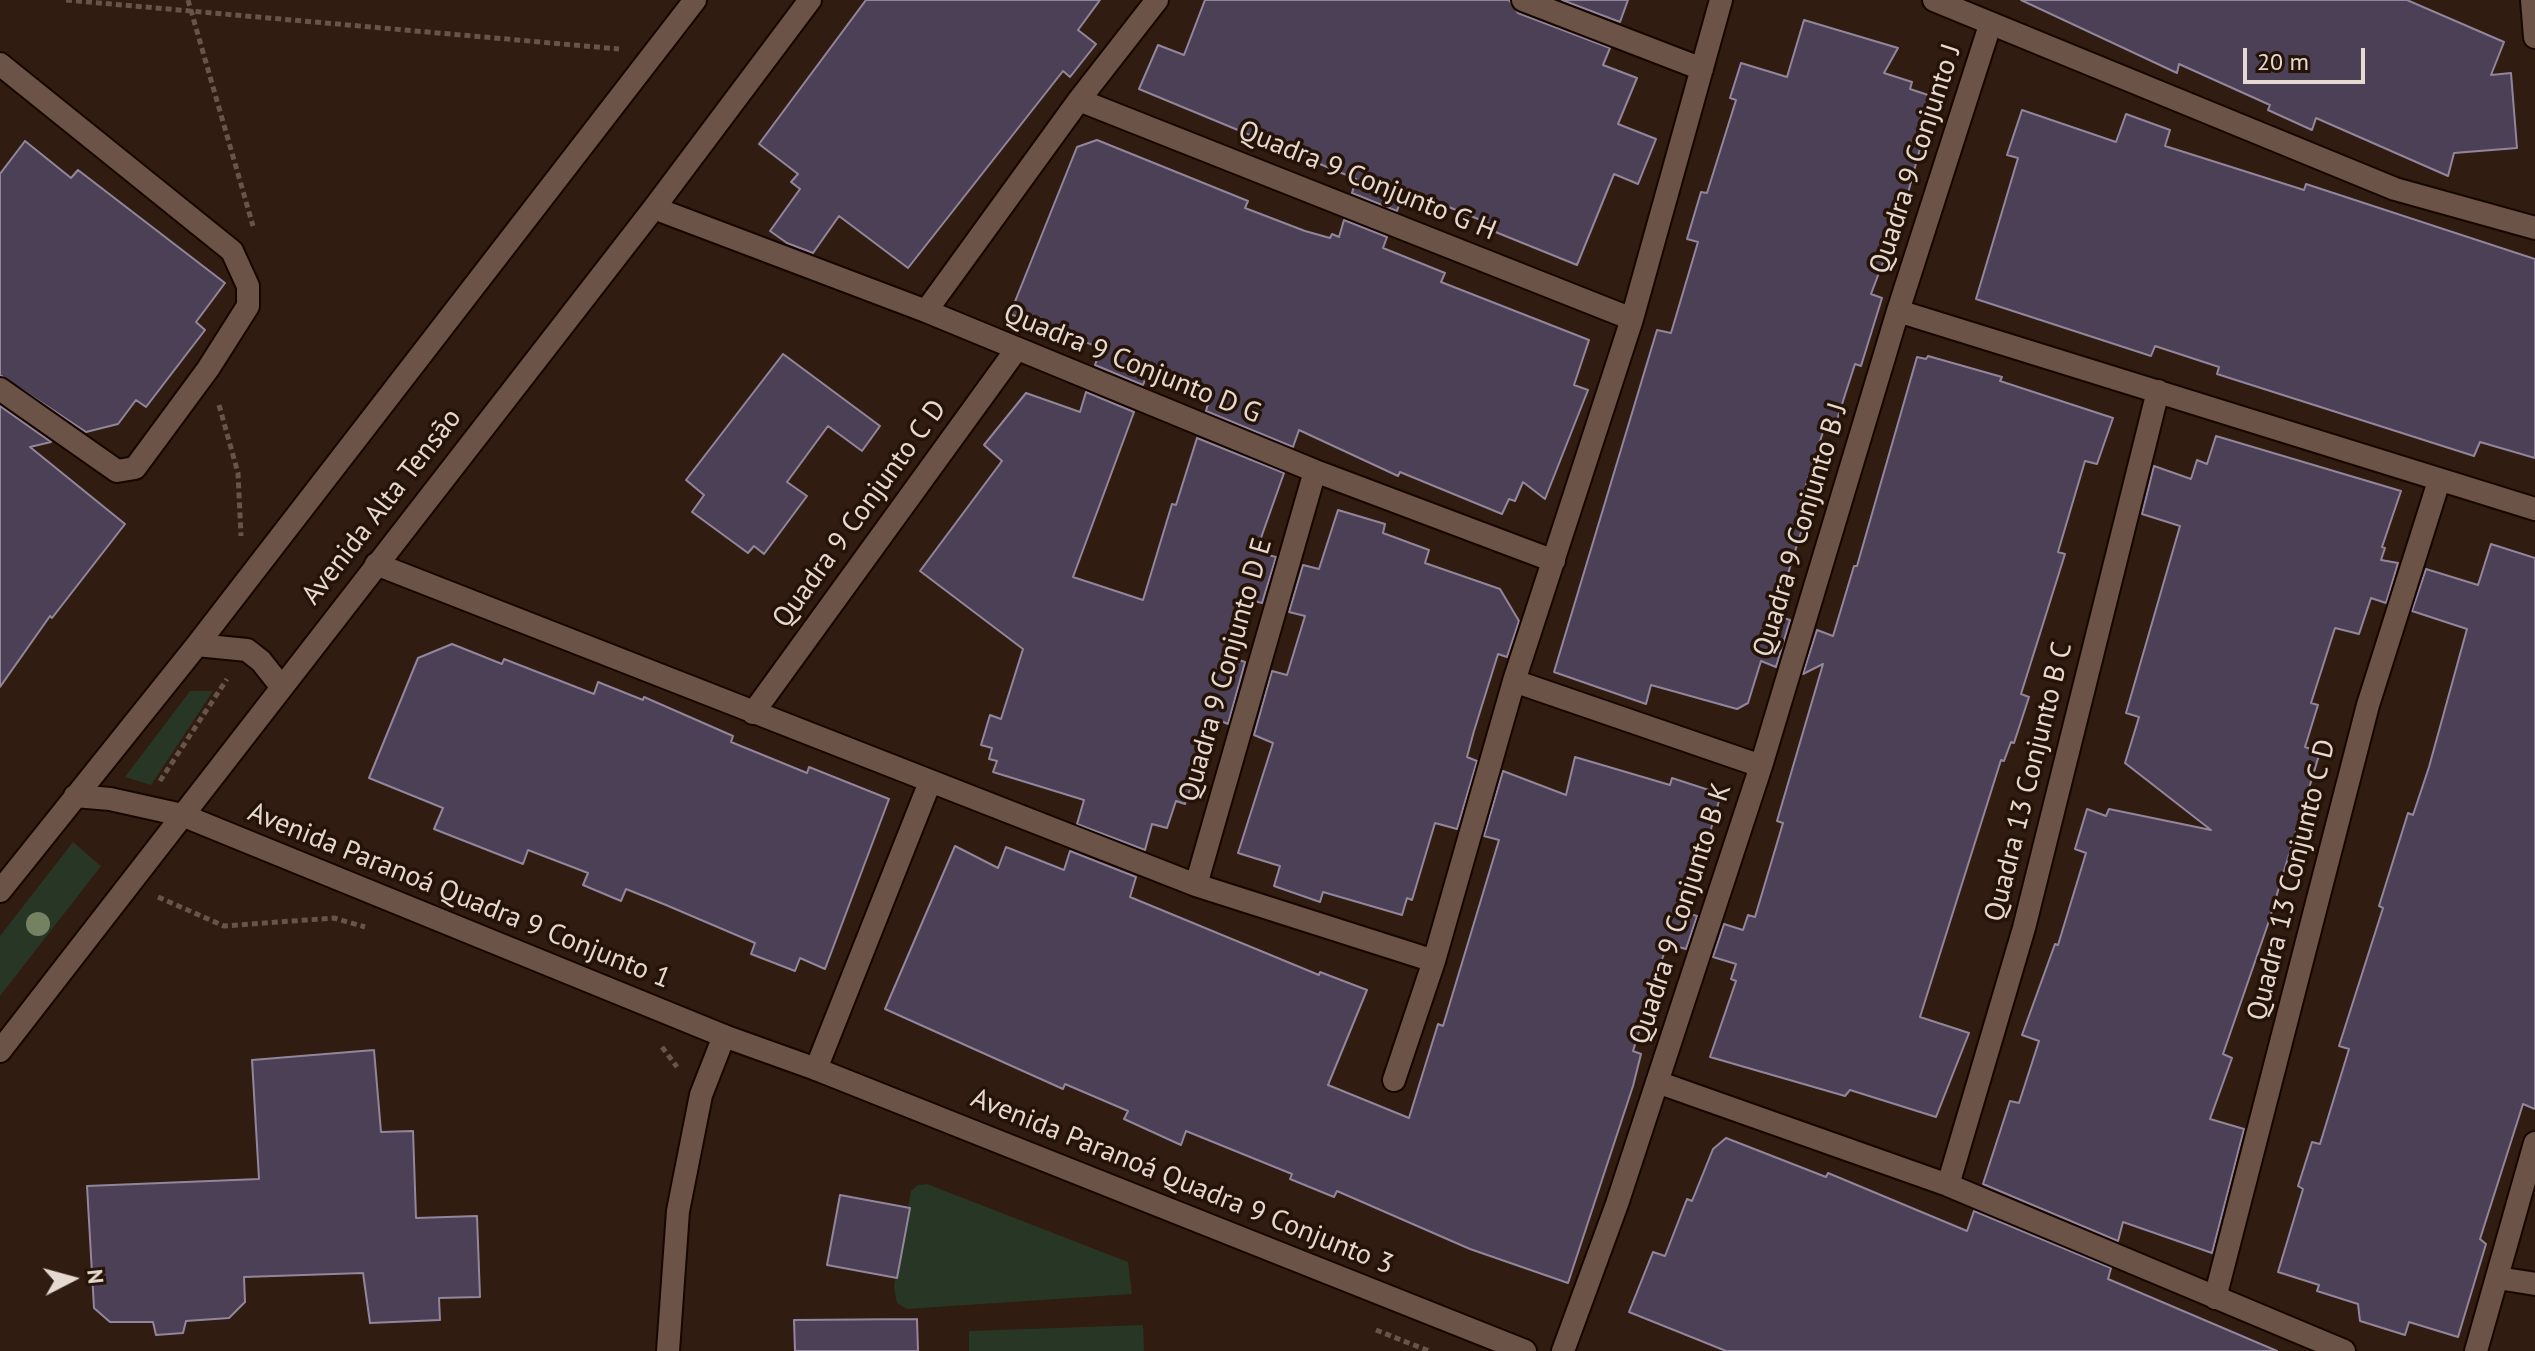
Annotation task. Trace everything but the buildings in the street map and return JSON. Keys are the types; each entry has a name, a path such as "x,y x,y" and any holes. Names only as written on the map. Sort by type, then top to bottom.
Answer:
{"street":[{"path":"0,891 197,645 695,0"},
{"name":"Avenida Alta Tensão","path":"0,1051 280,685 654,208 810,0"},
{"path":"926,311 1079,100 1157,0"},
{"path":"1523,0 1702,69"},
{"path":"1394,1080 1434,961 1514,681 1632,319 1721,0"},
{"path":"1934,0 2395,189 2535,228"},
{"path":"2532,0 2535,37"},
{"name":"Quadra 9 Conjunto J","path":"1898,311 1990,25"},
{"path":"0,64 232,251 248,286 248,306 208,369 135,468 117,471 0,389"},
{"name":"Quadra 9 Conjunto G H","path":"1079,100 1632,319"},
{"name":"Quadra 9 Conjunto D G","path":"654,208 926,311 1315,471 1554,561"},
{"path":"1898,311 2535,509"},
{"name":"Quadra 9 Conjunto B J","path":"1761,766 1898,311"},
{"name":"Quadra 9 Conjunto C D","path":"753,713 1016,350"},
{"name":"Quadra 13 Conjunto B C","path":"1948,1185 2024,928 2158,391"},
{"name":"Quadra 9 Conjunto D E","path":"1196,885 1315,471"},
{"name":"Quadra 13 Conjunto C D","path":"2215,1298 2368,705 2439,481"},
{"path":"376,564 1196,885 1434,961"},
{"path":"197,645 247,650 261,661 280,685"},
{"path":"1514,681 1761,766"},
{"name":"Quadra 9 Conjunto B K","path":"1563,1351 1657,1082 1761,766"},
{"path":"816,1069 930,782"},
{"name":"Avenida Paranoá Quadra 9 Conjunto 1","path":"75,796 121,801 182,815 724,1036 816,1069"},
{"path":"668,1351 678,1211 701,1095 724,1036"},
{"name":"Avenida Paranoá Quadra 9 Conjunto 3","path":"816,1069 1525,1351"},
{"path":"1657,1082 1948,1185 2344,1351"},
{"path":"2476,1351 2535,1143"},
{"path":"2498,1278 2535,1284"}],"path":[{"path":"66,0 628,50"},
{"path":"188,0 254,230"},
{"path":"208,369 238,473 243,583"},
{"path":"157,897 224,926 334,918 372,930"},
{"path":"654,1037 678,1064 674,1086 701,1095"}],"green space":[{"path":"190,691 213,691 151,785 125,777"},
{"path":"73,842 101,866 0,996 0,936"},
{"path":"927,1184 1128,1262 1132,1294 907,1309 897,1303 894,1287 911,1191 918,1185"},
{"path":"1143,1325 1144,1351 969,1351 969,1331"}]}
